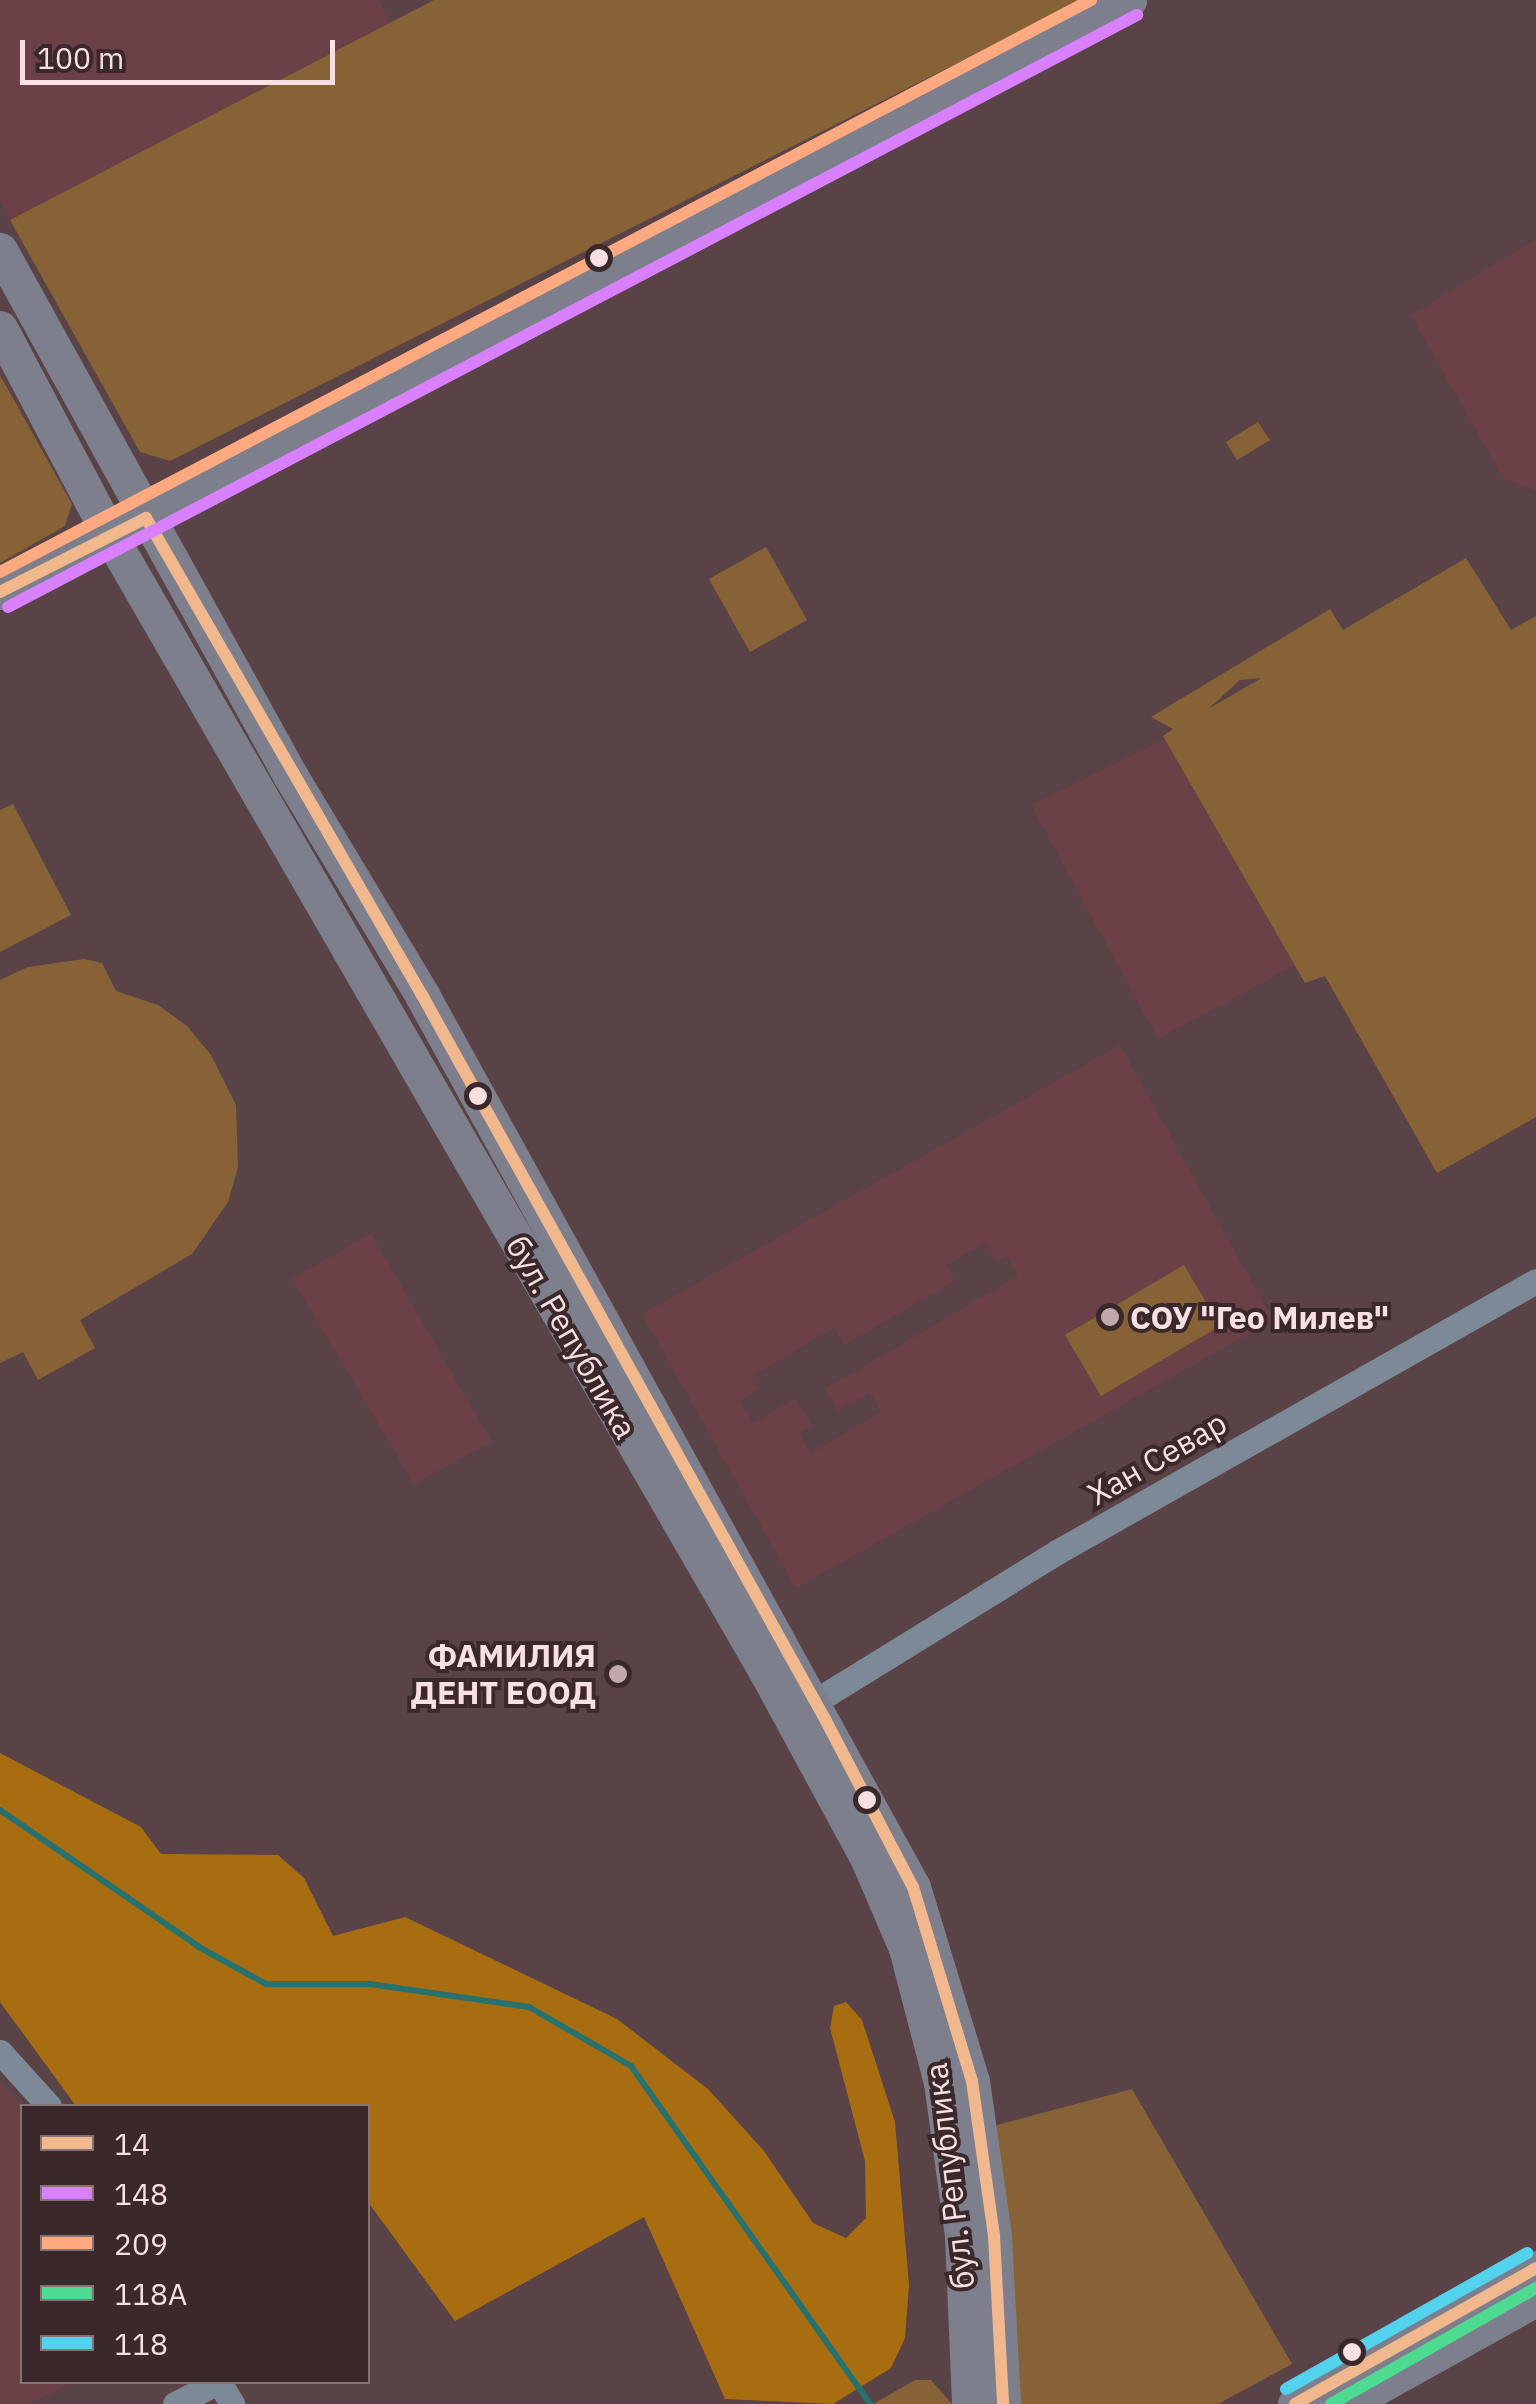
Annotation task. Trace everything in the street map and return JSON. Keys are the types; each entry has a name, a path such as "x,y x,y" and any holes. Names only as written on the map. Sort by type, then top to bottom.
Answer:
{"street":[{"path":"0,592 1129,0"},
{"name":"бул. Република","path":"0,250 146,518 422,994 803,1709 887,1902 924,2009 962,2235 968,2404"},
{"name":"бул. Република","path":"0,328 109,534 803,1709 913,1887 972,2081 994,2236 1002,2404"},
{"name":"Хан Севар","path":"803,1709 1057,1552 1536,1281"},
{"path":"0,2052 47,2104"},
{"path":"1295,2404 1536,2268"},
{"path":"1346,2404 1536,2299"},
{"path":"175,2404 214,2384"}],"shaded area":[{"path":"0,0 379,0 391,23 10,220 0,201"},
{"path":"434,0 1082,0 170,461 140,452 10,220"},
{"path":"1536,239 1534,490 1503,478 1411,315"},
{"path":"0,375 72,504 65,526 0,563"},
{"path":"1258,422 1270,440 1237,460 1226,442"},
{"path":"766,547 807,620 750,652 709,579"},
{"path":"1466,558 1511,630 1536,616 1536,1117 1437,1173 1325,976 1305,983 1163,736 1173,729 1151,717 1330,609 1343,630","holes":["1260,679 1208,709 1240,680"]},
{"path":"1165,739 1295,965 1158,1039 1031,805"},
{"path":"13,804 71,915 0,952 0,810"},
{"path":"84,959 102,963 116,991 158,1005 187,1026 211,1055 236,1105 238,1167 228,1202 192,1254 80,1320 95,1348 38,1380 23,1352 0,1363 0,980 28,967"},
{"name":"СОУ \"Гео Милев\"","path":"1120,1045 1273,1320 796,1588 642,1314","holes":["985,1243 997,1261 1007,1256 1018,1276 825,1389 838,1411 870,1392 881,1412 811,1453 799,1434 812,1426 796,1398 753,1423 740,1401 759,1389 752,1376 834,1328 845,1345 956,1280 947,1265"]},
{"path":"371,1233 492,1442 414,1484 292,1279"},
{"path":"1184,1265 1220,1326 1101,1396 1065,1335"},
{"path":"0,1753 141,1827 161,1854 278,1855 304,1878 333,1936 405,1917 617,2019 708,2089 764,2151 813,2223 846,2238 866,2218 865,2161 830,2028 834,2006 846,2002 862,2020 895,2122 909,2285 905,2338 891,2368 833,2404 725,2399 644,2217 455,2321 370,2205 370,2104 75,2104 0,2002"},
{"path":"941,2082 979,2130 1132,2089 1292,2364 1218,2404 1009,2404"},
{"path":"0,2083 21,2104 20,2384 68,2384 30,2404 0,2404"},
{"path":"915,2380 931,2380 952,2404 873,2404"}],"waterway":[{"path":"0,1810 199,1947 266,1984 370,1984 529,2007 631,2066 870,2404"}],"transit line":[{"name":"209","path":"0,572 1091,0"},
{"name":"148","path":"8,607 1137,15"},
{"name":"14","path":"0,592 146,518 422,995 825,1719 913,1887 972,2081 994,2236 1003,2404"},
{"name":"118","path":"1286,2389 1527,2253"},
{"name":"14","path":"1295,2404 1536,2268"},
{"name":"118А","path":"1331,2404 1536,2288"}],"place":[{"name":"СОУ \"Гео Милев\"","path":"1110,1317"},
{"name":"ФАМИЛИЯ ДЕНТ ЕООД","path":"618,1674"}]}
